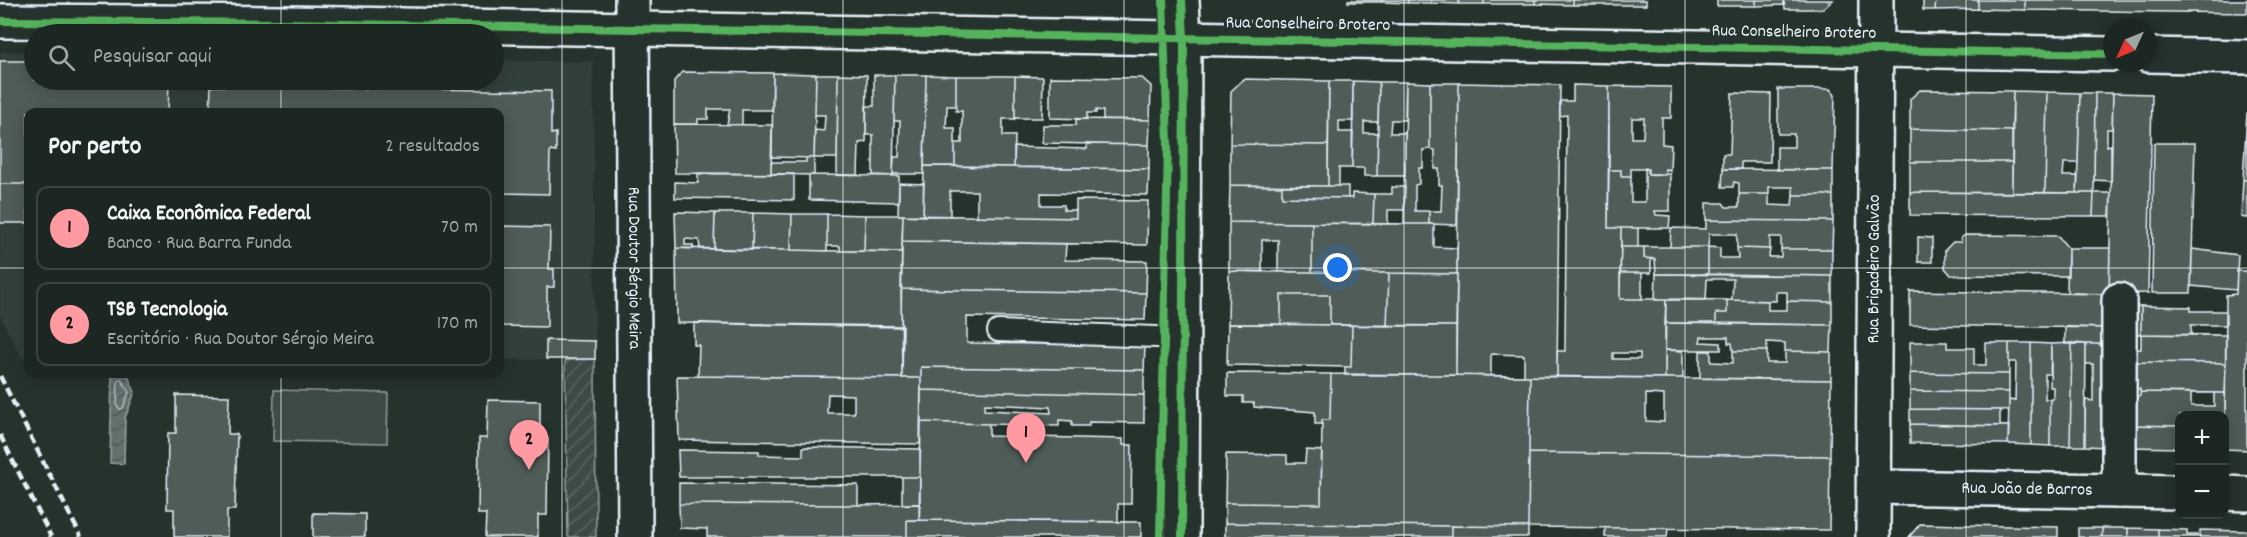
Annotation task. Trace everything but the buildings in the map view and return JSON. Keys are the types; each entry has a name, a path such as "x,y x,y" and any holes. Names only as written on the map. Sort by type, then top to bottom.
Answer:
{"street":[{"path":"1182,0 1184,38 1182,537"},
{"name":"Rua Brigadeiro Galvão","path":"1873,537 1876,0"},
{"name":"Rua Conselheiro Brotero","path":"0,21 110,10 632,15 1184,38 2103,54"},
{"name":"Rua Doutor Sérgio Meira","path":"632,15 635,537"},
{"path":"2157,55 2247,57"},
{"path":"2119,491 2120,300"},
{"name":"Rua João de Barros","path":"1874,487 2175,492"},
{"path":"2229,493 2247,494"}],"lane":[{"path":"998,331 1183,338"}],"shaded area":[{"path":"0,52 24,52 24,90 504,90 504,60 593,62 595,359 504,360 504,108 24,108 24,358 0,316"},
{"path":"595,359 596,537 568,537 565,360"},
{"path":"274,390 388,393 387,443 273,441"}],"water":[{"path":"112,378 129,378 135,392 125,418 124,464 110,463"}],"railway":[{"path":"0,376 81,537"},
{"path":"0,435 51,537"}],"cycle path":[{"path":"1160,537 1168,144 1163,0"},
{"path":"1182,0 1184,38 1182,537"},
{"path":"0,21 346,24"},
{"path":"504,27 2103,54"}],"place":[{"name":"Caixa Econômica Federal","path":"1026,463"},
{"name":"TSB Tecnologia","path":"529,470"}]}
